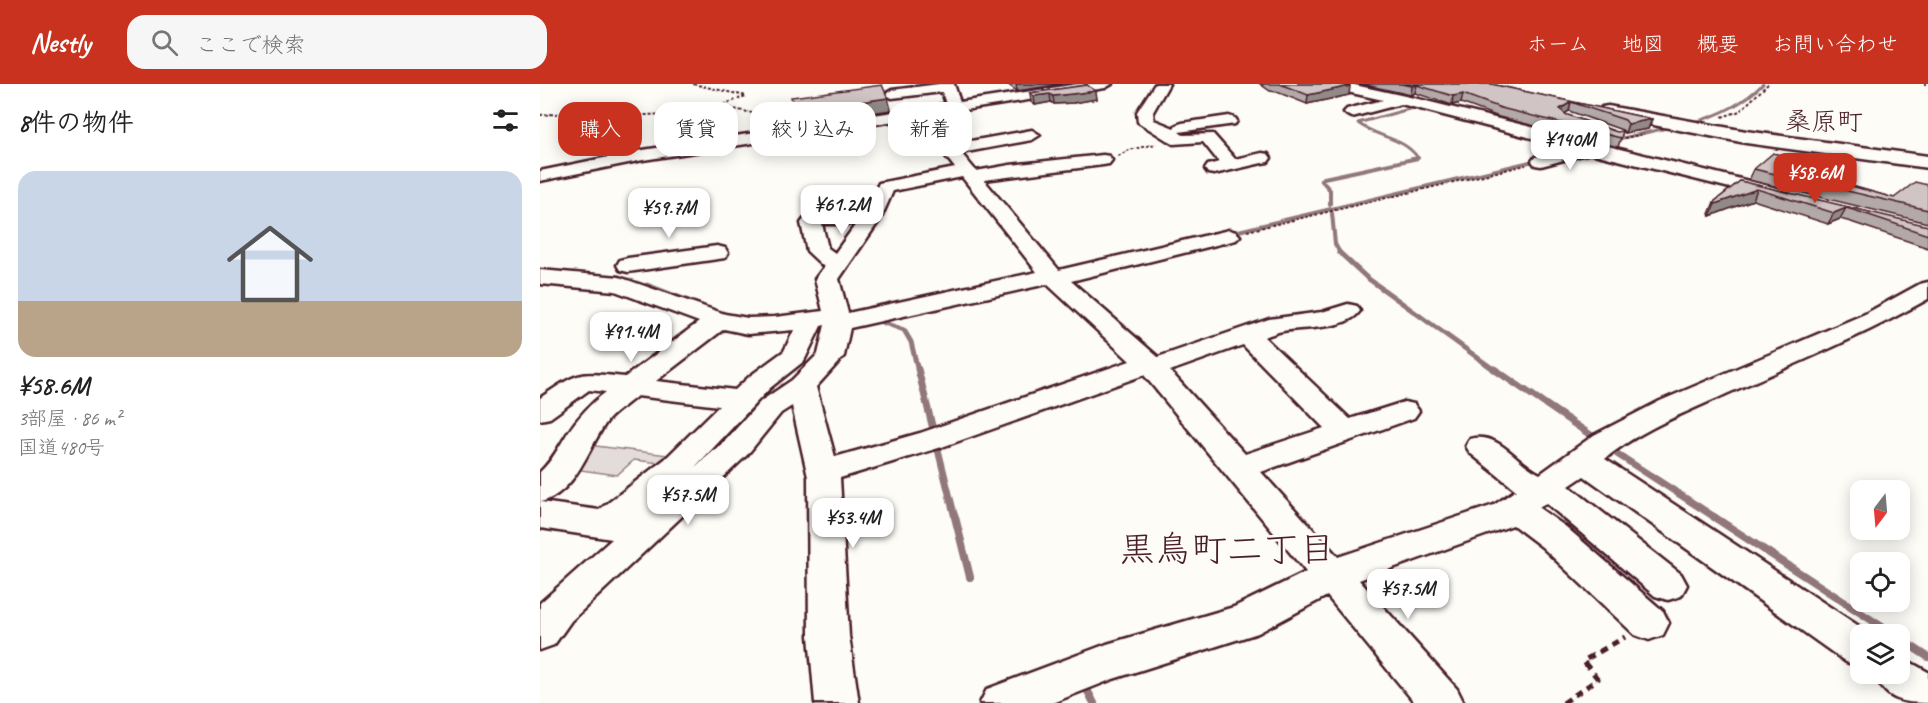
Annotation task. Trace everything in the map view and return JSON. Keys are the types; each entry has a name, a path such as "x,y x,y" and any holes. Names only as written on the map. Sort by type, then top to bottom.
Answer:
{"highway":[{"path":"1595,114 1619,113 1681,126 1928,162"}],"street":[{"path":"972,110 1105,84"},
{"path":"1162,84 1145,112 1146,122 1172,135 1262,158"},
{"path":"892,94 909,94 923,102"},
{"path":"1345,104 1373,100"},
{"path":"1345,104 1373,100 1400,100 1792,197"},
{"path":"991,123 1008,139"},
{"path":"972,125 1008,139 1032,135"},
{"path":"1212,147 1235,126"},
{"path":"1495,139 1525,131"},
{"path":"540,176 643,155 750,139"},
{"path":"1540,161 1590,148"},
{"path":"962,156 969,174 1053,277 1151,366 1442,703"},
{"path":"540,633 557,610 736,448 771,407 791,364 828,322 827,279 871,218 886,188 969,174 1103,160"},
{"path":"836,265 818,251 812,223 815,218 871,218"},
{"path":"626,267 720,321 757,326 828,322 1053,277 1229,236"},
{"path":"540,278 626,267 684,255 717,253"},
{"path":"1002,703 1107,662 1244,621 1331,575 1506,514 1584,460 1605,442 1670,408 1874,319 1928,289"},
{"path":"823,472 935,438 1248,336 1278,324 1326,319 1348,311"},
{"path":"540,491 562,470 574,453 580,438 600,411 705,330 720,321"},
{"path":"1248,336 1345,431"},
{"path":"604,524 676,467 760,382 791,364"},
{"path":"791,364 823,472 829,636 837,703"},
{"path":"540,411 584,381 742,400"},
{"path":"1239,468 1404,411"},
{"path":"1481,446 1525,481 1529,498 1554,537 1649,624"},
{"path":"1584,460 1787,610 1850,644"},
{"path":"1529,498 1558,495 1647,577"},
{"path":"540,515 604,524 640,535"}],"path":[{"path":"693,84 746,96 730,102"},
{"path":"1590,148 1740,111 1768,84"},
{"path":"540,115 571,113 598,117 654,114"},
{"path":"1103,160 1172,135"},
{"path":"1229,236 1341,208 1496,174 1540,161"},
{"path":"1563,703 1598,679 1582,661 1649,624"}],"shaded area":[{"path":"588,445 676,456 669,464 634,460 617,475 573,469"}],"building":[{"path":"1280,84 1341,84 1350,86 1308,95"},
{"path":"1401,84 1491,84 1652,119 1628,124 1625,120 1571,102 1560,109 1565,114 1617,132 1623,131 1621,138 1501,108 1463,94 1453,96 1417,85"},
{"path":"882,85 888,98 860,102 793,102 791,97"},
{"path":"1087,85 1096,91 1053,96 1050,94 1034,96 1030,93"},
{"path":"1773,153 1821,166 1812,175 1894,198 1915,182 1928,185 1928,210 1754,169"},
{"path":"1740,181 1928,226 1928,235 1846,208 1834,213 1757,189 1715,204 1714,202"}],"waterway":[{"path":"1694,122 1731,108 1763,84"},
{"path":"1416,104 1413,108 1358,123 1405,146 1418,158"},
{"path":"1592,145 1671,127"},
{"path":"1330,204 1330,190 1321,180 1324,178 1418,158"},
{"path":"1411,159 1418,158"},
{"path":"1230,233 1538,160"},
{"path":"1332,213 1335,244 1340,253"},
{"path":"1340,253 1366,277 1496,371"},
{"path":"647,285 702,306"},
{"path":"873,319 904,330 911,342 918,371"},
{"path":"918,369 955,518"},
{"path":"1494,369 1595,438"},
{"path":"1611,450 1716,518"},
{"path":"955,517 970,577"},
{"path":"1714,517 1878,624"},
{"path":"1910,645 1928,657"},
{"path":"1084,684 1094,703"}],"district":[{"name":"桑原町","path":"1824,121"},
{"name":"黒鳥町二丁目","path":"1227,548"}]}
